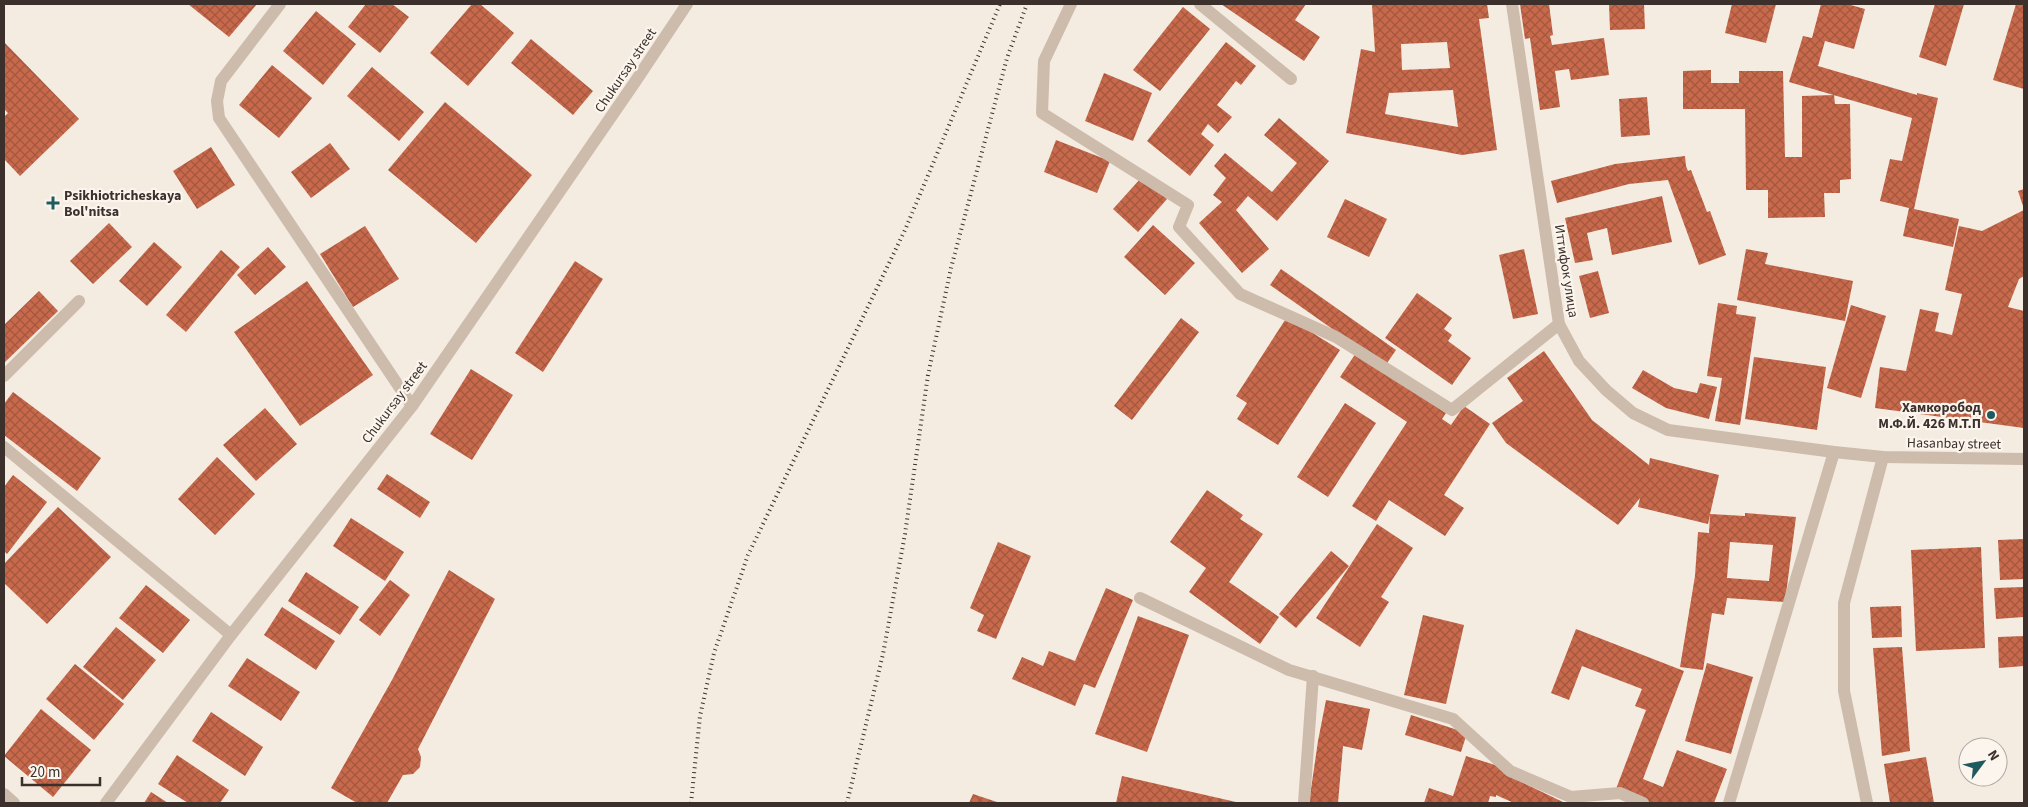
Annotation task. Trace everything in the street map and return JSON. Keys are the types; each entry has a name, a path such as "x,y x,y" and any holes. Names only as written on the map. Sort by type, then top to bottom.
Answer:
{"street":[{"path":"280,4 221,81 217,101 219,118 412,406"},
{"name":"Chukursay street","path":"106,803 231,635 412,406 687,4"},
{"path":"1071,4 1044,61 1042,113 1188,205 1179,227 1240,294 1336,336 1452,410 1559,324"},
{"path":"1200,4 1291,79"},
{"name":"Иттифок улица","path":"1512,4 1559,324 1580,361 1606,390 1633,414 1668,430 1834,452 1883,456"},
{"path":"4,376 79,301"},
{"path":"4,447 231,635"},
{"path":"1729,803 1834,452"},
{"path":"1867,803 1844,691 1844,603 1883,456"},
{"name":"Hasanbay street","path":"1883,456 2024,459"},
{"path":"1140,598 1289,670 1453,719 1510,771 1571,797 1620,793 1643,803"},
{"path":"1304,803 1313,676"},
{"path":"4,794 14,803"}],"building":[{"path":"188,4 257,4 229,37"},
{"path":"366,4 392,4 409,17 380,53 348,27"},
{"path":"472,4 480,4 514,33 468,86 430,53"},
{"path":"1221,4 1306,4 1295,20 1320,37 1304,61"},
{"path":"1487,4 1489,18 1479,19 1497,150 1462,155 1346,133 1361,49 1375,52 1372,5","holes":["1447,42 1450,68 1402,70 1401,44","1453,90 1458,127 1385,114 1389,93"]},
{"path":"1520,4 1549,4 1553,35 1550,36 1552,45 1604,38 1609,75 1571,80 1569,69 1555,71 1560,107 1540,110 1530,38 1525,39"},
{"path":"1609,4 1644,4 1645,29 1610,30"},
{"path":"1732,4 1776,4 1766,43 1725,33"},
{"path":"1821,4 1847,4 1865,9 1854,49 1825,41 1818,66 1917,95 1917,93 1938,98 1914,209 1959,219 1953,247 1903,236 1909,208 1880,201 1890,159 1902,161 1912,118 1789,82 1803,36 1812,38"},
{"path":"1935,4 1964,4 1946,66 1919,57"},
{"path":"2016,4 2024,4 2024,89 1993,80"},
{"path":"1183,7 1210,29 1160,91 1133,70"},
{"path":"316,11 356,44 323,85 283,51"},
{"path":"531,39 593,91 573,115 511,63"},
{"path":"4,42 79,119 20,176 4,159 4,117 8,113 4,109"},
{"path":"1226,42 1256,66 1241,85 1236,81 1217,105 1232,117 1218,133 1208,124 1201,134 1214,145 1190,176 1147,141"},
{"path":"272,65 312,98 279,138 239,105"},
{"path":"372,67 424,112 399,141 347,96"},
{"path":"1711,70 1711,83 1739,83 1739,71 1783,71 1785,157 1802,157 1802,96 1834,95 1835,104 1850,104 1851,179 1840,180 1840,193 1824,193 1825,217 1768,218 1768,190 1746,190 1745,109 1683,109 1683,71"},
{"path":"1104,73 1152,93 1133,141 1085,121"},
{"path":"1647,97 1650,135 1621,137 1619,99"},
{"path":"445,102 532,175 476,243 388,170"},
{"path":"1279,118 1329,161 1277,221 1248,196 1236,210 1269,249 1242,273 1199,223 1222,202 1213,195 1226,178 1214,166 1225,153 1272,192 1297,163 1264,135"},
{"path":"1056,140 1110,161 1097,193 1044,172"},
{"path":"330,143 350,169 311,198 291,172"},
{"path":"211,147 235,185 197,209 173,171"},
{"path":"1685,156 1688,171 1691,170 1707,212 1710,211 1726,255 1699,265 1668,180 1629,184 1557,203 1551,181 1615,164"},
{"path":"1142,177 1167,199 1138,232 1113,209"},
{"path":"2024,189 2024,209 2018,191"},
{"path":"1662,196 1672,242 1612,255 1607,228 1587,233 1593,260 1575,263 1565,218"},
{"path":"1345,199 1387,219 1369,257 1327,237"},
{"path":"2024,210 2024,276 2019,279 2008,307 2024,311 2024,428 1875,408 1880,367 1906,371 1920,309 1939,313 1935,331 1952,335 1962,294 1945,290 1959,226 1982,231"},
{"path":"109,223 132,247 93,284 70,261"},
{"path":"1153,225 1195,263 1165,295 1124,257"},
{"path":"365,226 399,279 353,307 320,254"},
{"path":"154,242 182,267 147,306 119,281"},
{"path":"268,247 286,267 255,295 237,275"},
{"path":"1524,249 1538,314 1513,319 1499,255"},
{"path":"1746,249 1768,253 1765,264 1853,281 1845,321 1737,300"},
{"path":"221,250 240,267 186,332 166,315"},
{"path":"575,261 603,279 543,372 515,353"},
{"path":"1281,269 1396,350 1385,366 1270,285"},
{"path":"1598,271 1609,313 1590,318 1579,276"},
{"path":"307,281 373,375 300,426 234,332"},
{"path":"39,291 58,311 4,363 4,325"},
{"path":"1417,293 1452,318 1444,329 1452,335 1448,341 1471,358 1452,385 1385,338"},
{"path":"1718,303 1737,306 1736,314 1756,317 1740,425 1715,421 1722,378 1707,376"},
{"path":"1851,305 1886,316 1861,398 1827,388"},
{"path":"1287,317 1340,350 1278,445 1237,419 1247,403 1236,396"},
{"path":"1181,318 1199,332 1132,420 1114,406"},
{"path":"1544,351 1592,420 1649,465 1650,458 1719,475 1710,514 1745,516 1745,513 1796,517 1785,602 1727,598 1724,615 1712,613 1703,670 1680,667 1695,576 1698,532 1709,533 1710,515 1708,524 1638,507 1640,498 1618,525 1506,443 1492,423 1523,401 1507,378","holes":["1730,542 1773,545 1769,581 1727,578"]},
{"path":"1356,353 1446,413 1442,419 1451,425 1464,406 1490,424 1444,495 1464,508 1445,536 1389,500 1376,521 1352,506 1407,422 1340,377"},
{"path":"1754,357 1826,367 1817,430 1745,419"},
{"path":"471,369 513,395 472,460 430,434"},
{"path":"1643,370 1674,388 1697,393 1700,383 1717,387 1709,419 1666,408 1632,388"},
{"path":"13,392 101,458 77,491 4,435 4,404"},
{"path":"1345,403 1376,423 1328,497 1297,477"},
{"path":"265,408 297,444 256,481 223,445"},
{"path":"217,457 255,494 215,535 178,499"},
{"path":"387,474 430,502 420,518 377,489"},
{"path":"13,475 47,502 7,554 4,551 4,487"},
{"path":"1207,490 1243,515 1240,519 1263,534 1229,582 1279,617 1260,644 1189,592 1206,568 1170,542"},
{"path":"58,507 111,557 47,624 4,583 4,564"},
{"path":"351,518 404,552 385,581 333,546"},
{"path":"1377,524 1413,548 1381,597 1389,602 1360,647 1316,618"},
{"path":"2024,539 2024,579 2000,580 1998,540"},
{"path":"998,542 1031,556 996,639 977,631 984,615 970,608"},
{"path":"1981,547 1985,648 1916,651 1911,550"},
{"path":"1331,551 1349,566 1296,628 1279,614"},
{"path":"449,570 495,599 418,749 421,757 420,767 413,774 403,775 387,803 357,803 331,788 392,680"},
{"path":"306,572 359,607 340,635 288,601"},
{"path":"390,580 410,595 380,636 359,620"},
{"path":"146,585 190,620 163,653 119,618"},
{"path":"2024,587 2024,617 1996,619 1994,588"},
{"path":"1106,588 1133,600 1095,688 1084,684 1075,706 1012,679 1022,657 1043,666 1049,651 1075,661"},
{"path":"1901,606 1902,637 1872,638 1870,607"},
{"path":"282,607 335,641 316,670 264,635"},
{"path":"1423,615 1464,625 1446,704 1404,695"},
{"path":"1138,616 1189,635 1147,752 1095,734"},
{"path":"116,627 156,660 123,700 83,667"},
{"path":"1576,629 1684,671 1643,779 1663,787 1677,750 1727,769 1714,803 1651,803 1616,789 1646,710 1635,706 1642,689 1582,666 1569,700 1551,693"},
{"path":"2024,636 2024,666 1999,668 1998,637"},
{"path":"1902,647 1910,751 1882,756 1873,648"},
{"path":"247,658 300,692 281,721 228,686"},
{"path":"1707,663 1753,677 1731,754 1685,741"},
{"path":"75,664 124,704 94,740 46,699"},
{"path":"1326,700 1370,709 1362,750 1343,746 1338,803 1309,803 1318,741"},
{"path":"41,709 91,750 53,797 4,756"},
{"path":"211,712 263,747 245,776 192,741"},
{"path":"1411,715 1467,733 1461,752 1405,735"},
{"path":"177,755 229,790 220,803 188,803 158,784"},
{"path":"1466,756 1505,768 1503,773 1565,803 1514,803 1496,795 1496,797 1490,796 1488,803 1424,803 1429,788 1453,796"},
{"path":"1926,757 1934,803 1890,803 1884,764"},
{"path":"1122,776 1236,802 1236,803 1116,803"},
{"path":"151,792 168,803 144,803"},
{"path":"973,794 1000,803 969,803"}],"railway":[{"path":"691,803 700,716 714,653 748,555 905,230 1000,4"},
{"path":"847,803 883,654 905,534 928,375 951,268 1007,58 1027,4"}],"place":[{"name":"Psikhiotricheskaya Bol'nitsa","path":"53,203"},
{"name":"Хамкоробод М.Ф.Й. 426 М.Т.П","path":"1991,415"}]}
